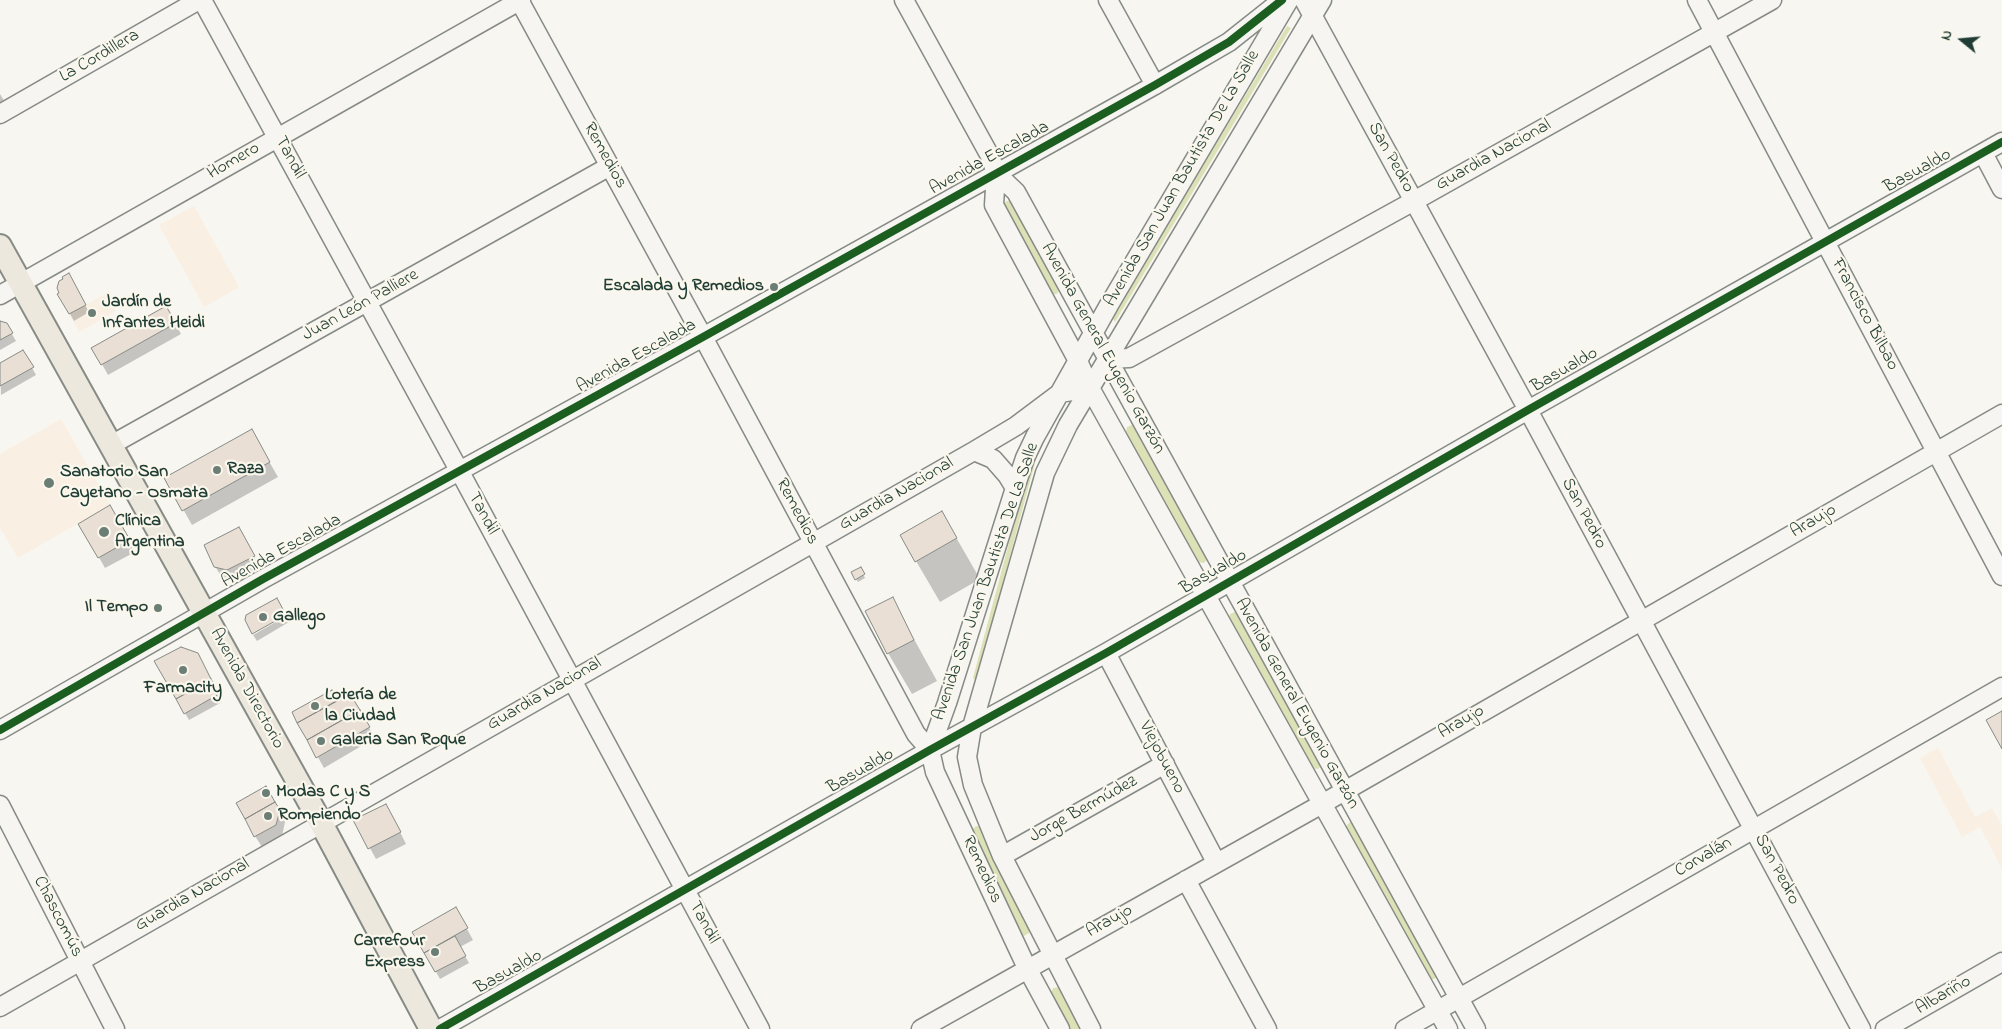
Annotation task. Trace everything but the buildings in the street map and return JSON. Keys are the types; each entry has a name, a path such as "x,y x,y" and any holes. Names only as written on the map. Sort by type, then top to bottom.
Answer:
{"main road":[{"name":"Avenida Directorio","path":"0,246 321,824 430,1029"}],"street":[{"name":"La Cordillera","path":"0,114 201,0"},
{"name":"Tandil","path":"201,0 278,137 366,303 460,472 760,1029"},
{"name":"Homero","path":"0,295 520,0"},
{"name":"Remedios","path":"520,0 916,734 930,750 935,772 1027,968 1060,1029"},
{"name":"Avenida General Eugenio Garzón","path":"904,0 990,156 996,173 994,204 1078,361 1090,388 1448,1029"},
{"path":"1108,0 1155,85"},
{"name":"Avenida Escalada","path":"0,730 262,579 460,472 1155,85 1229,42 1282,0"},
{"name":"Avenida San Juan Bautista De La Salle","path":"930,750 947,703 1015,488 1032,444 1124,280 1289,0"},
{"name":"San Pedro","path":"1304,0 1528,410 1861,1029"},
{"name":"Avenida San Juan Bautista De La Salle","path":"972,727 1045,473 1068,425 1322,0"},
{"name":"Francisco Bilbao","path":"1697,0 2002,576"},
{"name":"Guardia Nacional","path":"1107,359 1129,358 1772,0"},
{"name":"Basualdo","path":"440,1029 930,750 1106,653 1528,410 2002,142"},
{"path":"1983,153 2002,189"},
{"name":"Juan León Palliere","path":"111,445 610,166"},
{"name":"Avenida General Eugenio Garzón","path":"996,173 1016,192 1476,1029"},
{"name":"Guardia Nacional","path":"0,1007 974,451 1016,426 1060,393 1090,388"},
{"name":"Araujo","path":"921,1029 1051,954 1322,804 2002,414"},
{"path":"974,451 992,459 1007,475 1015,488"},
{"name":"Viejobueno","path":"1106,653 1216,862"},
{"name":"Corvalán","path":"1405,1029 2002,687"},
{"name":"Remedios","path":"972,727 967,758 973,785 1002,856 1091,1029"},
{"name":"Jorge Bermúdez","path":"1002,856 1165,764"},
{"name":"Chascomús","path":"0,805 115,1029"},
{"path":"1186,880 1267,1029"},
{"name":"Albariño","path":"1885,1029 2002,962"}],"shaded area":[{"path":"194,206 239,287 204,307 159,225"},
{"name":"Jardín de Infantes Heidi","path":"106,294 116,311 79,332 69,314"},
{"name":"Sanatorio San Cayetano - Osmata","path":"61,419 110,505 18,558 0,528 0,454"},
{"path":"1938,748 1975,817 1992,808 2002,826 2002,869 1980,827 1962,837 1920,758"}],"green space":[{"path":"1287,26 1291,28 1115,322 1112,317"},
{"path":"1007,201 1012,201 1060,287 1057,294 1051,294 1003,204"},
{"path":"1057,414 1058,417 1046,436 1036,459 977,679 975,680 973,678 1031,460"},
{"path":"1134,424 1208,559 1204,563 1197,562 1126,432 1127,427"},
{"path":"1237,611 1321,766 1318,769 1311,768 1228,619 1230,614"},
{"path":"1350,822 1353,822 1438,976 1434,979 1427,979 1345,827"},
{"path":"976,826 982,827 1031,930 1024,936 1018,933 972,830"},
{"path":"1059,987 1062,989 1083,1029 1068,1029 1050,996 1053,988"}],"cycle path":[{"path":"0,730 263,579 1155,85 1229,42 1282,0"},
{"path":"440,1029 930,750 1106,653 1528,410 2002,142"}],"place":[{"name":"Escalada y Remedios","path":"774,287"},
{"name":"Jardín de Infantes Heidi","path":"92,313"},
{"name":"Raza","path":"217,470"},
{"name":"Sanatorio San Cayetano - Osmata","path":"49,483"},
{"name":"Clínica Argentina","path":"104,532"},
{"name":"Il Tempo","path":"158,608"},
{"name":"Gallego","path":"263,617"},
{"name":"Farmacity","path":"183,670"},
{"name":"Lotería de la Ciudad","path":"315,706"},
{"name":"Galeria San Roque","path":"321,741"},
{"name":"Modas C y S","path":"266,793"},
{"name":"Rompiendo","path":"268,816"},
{"name":"Carrefour Express","path":"435,952"}]}
